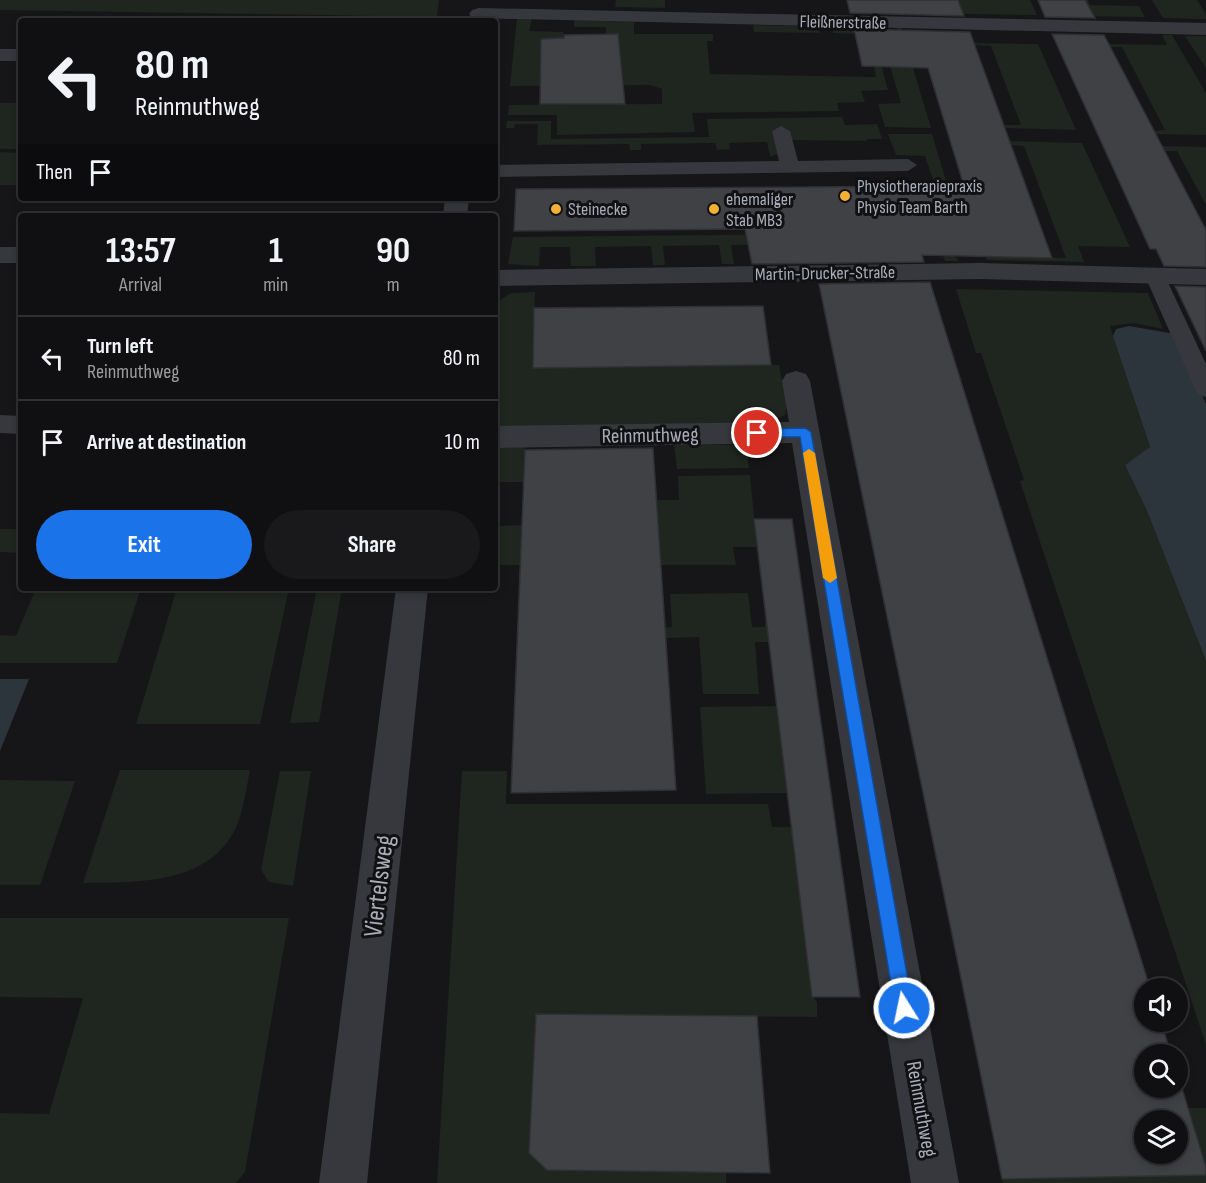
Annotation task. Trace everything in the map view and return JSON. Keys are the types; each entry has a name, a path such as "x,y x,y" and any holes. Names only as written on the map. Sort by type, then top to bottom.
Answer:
{"street":[{"name":"Fleißnerstraße","path":"479,12 1206,29"},
{"path":"0,55 18,55"},
{"path":"0,255 18,255"},
{"name":"Martin-Drucker-Straße","path":"498,278 980,271 1206,277"},
{"name":"Reinmuthweg","path":"796,381 934,1183"},
{"name":"Reinmuthweg","path":"498,437 805,432"},
{"name":"Viertelsweg","path":"343,1183 412,591"}],"lane":[{"path":"781,131 790,167"},
{"path":"498,171 908,165"},
{"path":"1155,276 1206,389"},
{"path":"0,424 18,424"}],"shaded area":[{"path":"0,0 439,0 437,17 0,10"},
{"path":"616,0 665,0 665,8 615,7"},
{"path":"908,0 1030,0 1037,15 852,12"},
{"path":"1042,0 1088,0 1090,5 1139,6 1145,17 1074,16"},
{"path":"1152,0 1197,0 1206,14 1206,19 1163,18"},
{"path":"517,18 532,19 529,31 563,32 563,38 541,39 540,74 606,34 606,27 574,27 574,20 634,22 634,34 713,34 713,41 707,41 710,74 876,77 874,67 867,66 860,34 833,33 832,27 871,28 888,90 861,91 865,102 837,103 839,111 692,113 695,132 557,135 557,115 508,115 509,105 662,104 662,89 650,85 510,86"},
{"path":"753,25 819,27 820,33 754,32"},
{"path":"897,28 901,28 931,128 885,127 878,104 901,103 882,40 900,39"},
{"path":"1162,35 1172,35 1206,93 1206,135 1155,134 1153,131 1165,130 1122,47 1110,47 1108,44 1167,45"},
{"path":"1185,36 1206,36 1206,68"},
{"path":"974,43 1038,44 1076,130 1005,128 1004,125 1021,125 991,46"},
{"path":"0,103 18,103 18,149 0,149"},
{"path":"842,117 845,125 877,124 882,139 867,139 867,141 791,140 788,129 774,129 780,153 770,157 767,142 729,143 730,149 717,150 715,143 641,144 641,150 630,150 629,144 537,145 538,124 515,124 514,128 506,128 507,121 551,121 551,139 709,137 707,119"},
{"path":"888,134 932,134 968,255 937,191 925,156 896,155"},
{"path":"1009,141 1082,143 1130,247 1078,246 1084,262 987,260 986,256 1066,258 1024,146 1010,145"},
{"path":"1161,146 1206,147 1206,205 1177,151 1164,151"},
{"path":"0,152 18,153 18,185 0,185"},
{"path":"920,233 938,239 959,261 945,261 938,242 731,245 734,264 722,264 719,245 663,246 665,265 653,265 651,246 595,247 596,266 571,266 570,247 540,247 539,266 508,264 513,237"},
{"path":"956,289 1148,293 1163,329 1134,323 1110,326 1150,448 1125,465 1147,511 1206,661 1206,1045 1188,990 1188,978 1184,978 1020,481 1024,480 981,353 976,353"},
{"path":"535,292 533,368 779,365 787,405 785,415 764,425 498,428 498,301 511,293"},
{"path":"1129,326 1175,334 1206,404 1206,661 1147,511 1125,465 1150,447 1113,336 1116,329"},
{"path":"674,445 740,445 747,447 749,468 677,469"},
{"path":"525,447 524,482 498,482 498,448"},
{"path":"750,475 757,547 733,547 736,565 661,565 657,500 679,500 678,476"},
{"path":"522,525 521,565 498,565 498,526"},
{"path":"0,529 18,529 18,553 0,552"},
{"path":"35,591 140,591 117,663 0,663 0,635 16,636"},
{"path":"176,591 288,591 260,724 136,724"},
{"path":"316,591 341,591 319,722 290,723"},
{"path":"748,593 752,627 765,627 765,621 806,621 809,642 755,642 759,694 703,694 699,637 666,638 665,628 672,627 670,594"},
{"path":"0,679 29,679 0,751"},
{"path":"777,706 787,793 706,794 700,707"},
{"path":"120,770 250,770 239,820 228,841 213,857 174,876 128,882 83,883"},
{"path":"280,771 311,771 293,886 269,882 261,870"},
{"path":"462,771 507,771 506,804 768,804 772,827 835,827 812,996 817,1002 817,1017 536,1014 529,1153 547,1170 726,1172 726,1183 437,1183"},
{"path":"0,780 75,781 40,885 0,885"},
{"path":"0,918 289,918 245,1172 236,1183 0,1183 0,1113 49,1114 83,998 0,997"},
{"path":"1188,1108 1206,1108 1206,1167"},
{"path":"1206,1175 1206,1183 1003,1183 1002,1179"}],"building":[{"path":"847,0 958,0 964,16 850,13"},
{"path":"1038,0 1085,0 1095,18 1045,17"},
{"path":"854,29 970,32 1052,258 922,255 924,262 752,264 745,229 514,231 516,189 964,186 928,68 862,66"},
{"path":"618,34 625,104 540,104 541,39 564,38 564,35"},
{"path":"1052,34 1104,35 1206,230 1206,267 1164,266 1156,249 1150,249"},
{"path":"930,282 1147,978 1134,978 1134,1032 1164,1032 1168,1044 1134,1044 1134,1098 1185,1098 1206,1167 1206,1175 1002,1179 819,284"},
{"path":"1175,286 1206,287 1206,351"},
{"path":"763,306 771,365 533,368 534,308"},
{"path":"653,448 676,790 511,793 525,450"},
{"path":"754,519 792,519 860,997 812,997"},
{"path":"536,1014 757,1016 770,1173 547,1170 529,1153"}],"slow traffic":[{"path":"809,453 830,578"}],"place":[{"name":"Physiotherapiepraxis Physio Team Barth","path":"845,196"},
{"name":"Steinecke","path":"556,209"},
{"name":"ehemaliger Stab MB3","path":"714,209"}],"route":[{"path":"757,433 805,432 904,1008"}]}
